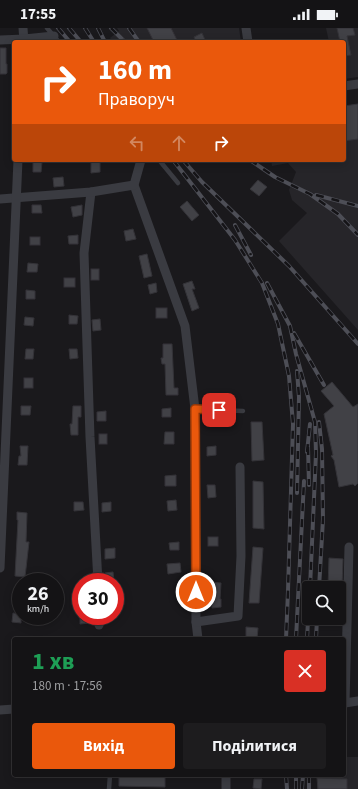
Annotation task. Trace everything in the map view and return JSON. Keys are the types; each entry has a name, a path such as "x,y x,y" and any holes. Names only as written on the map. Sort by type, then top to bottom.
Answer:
{"street":[{"path":"23,28 24,40"},
{"path":"246,28 248,40"},
{"path":"40,40 57,39"},
{"path":"0,40 12,40"},
{"path":"346,86 358,84"},
{"path":"0,568 18,162"},
{"path":"140,162 134,185 185,326 195,409 196,622 198,637"},
{"path":"0,199 16,199 91,192 134,185"},
{"path":"91,192 84,253 90,437 98,573"},
{"path":"0,348 10,348"},
{"path":"196,622 238,616 241,556 240,467"},
{"path":"346,664 349,547"},
{"path":"346,703 358,701"},
{"path":"0,710 12,709"},
{"path":"226,777 226,789"}],"lane":[{"path":"47,28 57,39"},
{"path":"161,162 178,183"},
{"path":"195,409 243,411"},
{"path":"109,789 110,777"}],"shaded area":[{"path":"117,28 239,28 241,40 112,40 110,38 119,31"},
{"path":"326,28 358,28 358,77 346,79 346,40 329,40"},
{"path":"358,104 358,330 279,241 307,213 292,200 289,190 296,172 288,163 272,166 271,162 346,162 346,106"},
{"path":"346,757 358,757 358,789 317,789 317,777 346,777"}],"building":[{"path":"147,28 171,28 177,40 153,40"},
{"path":"337,28 353,28 355,35 347,36 351,55 346,56 346,40 340,40"},
{"path":"202,33 205,40 195,40 194,37"},
{"path":"0,48 6,48 6,74 0,74"},
{"path":"358,104 358,139 346,141 346,106"},
{"path":"33,162 42,162 41,172 33,172"},
{"path":"91,162 100,162 100,172 91,173"},
{"path":"63,177 64,186 54,187 53,178"},
{"path":"258,180 267,187 259,196 250,189"},
{"path":"187,201 199,215 192,221 180,207"},
{"path":"32,205 41,205 42,213 32,213"},
{"path":"82,205 82,215 73,217 71,207"},
{"path":"133,229 136,239 126,241 124,231"},
{"path":"78,235 78,244 69,244 68,236"},
{"path":"30,237 40,237 40,245 30,245"},
{"path":"147,254 152,276 144,278 139,256"},
{"path":"28,263 38,264 37,272 27,272"},
{"path":"91,269 99,269 99,280 91,280"},
{"path":"64,278 75,278 75,287 64,287"},
{"path":"192,281 195,289 192,289 199,308 192,311 183,284"},
{"path":"156,283 157,292 150,294 148,285"},
{"path":"26,290 35,291 35,299 26,299"},
{"path":"156,308 167,308 167,318 156,318"},
{"path":"69,315 78,316 77,324 69,324"},
{"path":"25,317 34,318 33,326 24,325"},
{"path":"100,319 101,330 93,331 92,320"},
{"path":"163,344 172,344 174,388 178,388 178,395 166,395 165,364 162,364 161,358 163,358"},
{"path":"26,349 34,349 33,359 25,359"},
{"path":"69,349 77,349 78,358 70,359"},
{"path":"24,378 33,378 33,388 24,388"},
{"path":"332,382 353,407 358,404 358,483 355,486 353,484 339,487 334,460 331,456 333,455 324,414 334,406 321,391"},
{"path":"21,406 31,406 30,415 21,415"},
{"path":"73,406 81,406 81,417 78,417 78,435 71,435 70,424 72,424"},
{"path":"171,408 171,417 162,417 162,409"},
{"path":"106,411 106,421 97,421 97,412"},
{"path":"251,422 262,422 264,460 252,461"},
{"path":"165,432 174,432 174,444 164,444"},
{"path":"99,434 107,434 107,444 99,444"},
{"path":"20,446 28,446 27,465 18,465 19,456 21,456"},
{"path":"216,446 216,455 207,456 207,447"},
{"path":"176,475 176,486 165,486 165,476"},
{"path":"253,481 263,482 264,529 253,528"},
{"path":"207,485 215,485 216,497 208,498"},
{"path":"176,500 177,510 168,511 167,501"},
{"path":"74,502 83,502 84,510 74,511"},
{"path":"111,502 111,511 102,512 102,503"},
{"path":"17,512 27,513 26,542 29,542 25,573 15,573"},
{"path":"208,537 218,537 218,546 208,546"},
{"path":"179,542 179,550 170,550 169,543"},
{"path":"253,547 263,548 259,603 249,603"},
{"path":"115,548 115,558 105,559 105,549"},
{"path":"329,558 343,559 342,581 328,581"},
{"path":"180,563 181,572 168,574 167,564"},
{"path":"210,582 221,583 221,607 212,608"},
{"path":"246,627 258,628 257,637 246,637"},
{"path":"119,777 165,777 165,787 119,786"},
{"path":"317,778 347,779 347,789 318,789"},
{"path":"254,779 262,779 261,789 253,788"}],"railway":[{"path":"58,28 68,40"},
{"path":"69,28 79,40"},
{"path":"85,28 93,40"},
{"path":"98,28 104,40"},
{"path":"111,28 123,40"},
{"path":"129,28 138,40"},
{"path":"175,162 235,240 262,283 278,324 289,376 293,424 286,637"},
{"path":"185,162 202,182 289,266 358,344"},
{"path":"253,162 275,177 310,194 338,214 358,235"},
{"path":"316,195 358,206"},
{"path":"235,225 251,255"},
{"path":"267,283 290,326 296,354 315,422 316,453 310,581"},
{"path":"294,333 324,385"},
{"path":"297,371 299,397 297,493"},
{"path":"319,422 322,449 323,519 319,581"},
{"path":"307,452 310,424"},
{"path":"308,447 309,485"},
{"path":"296,637 304,481"},
{"path":"307,637 308,625"},
{"path":"316,637 317,625"},
{"path":"286,777 287,789"},
{"path":"296,777 296,789"},
{"path":"302,789 303,777"},
{"path":"309,777 309,789"}],"route":[{"path":"196,592 195,409 219,410"}]}
